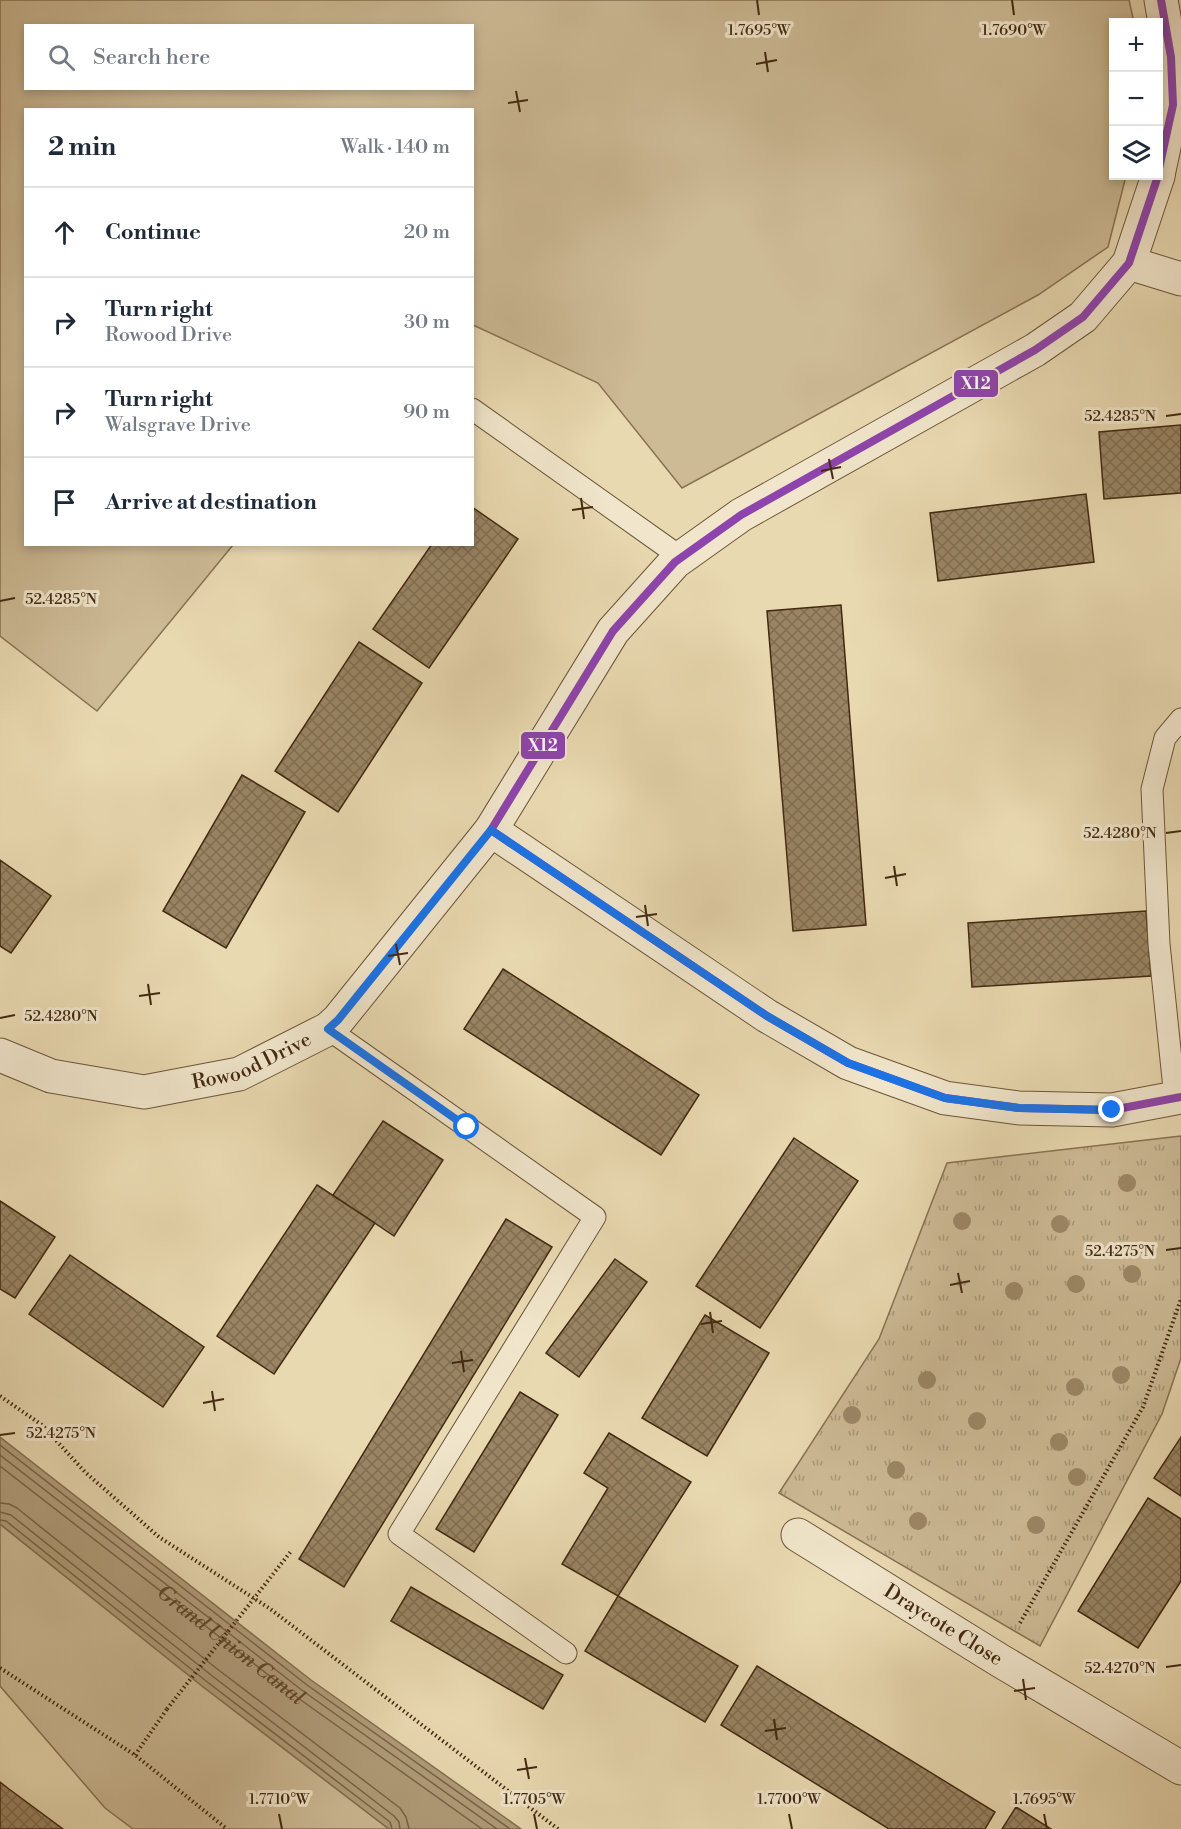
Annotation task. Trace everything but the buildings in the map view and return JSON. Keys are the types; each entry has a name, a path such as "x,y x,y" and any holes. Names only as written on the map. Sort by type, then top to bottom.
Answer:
{"street":[{"name":"Rowood Drive","path":"1161,0 1171,57 1173,105 1163,152"},
{"name":"Rowood Drive","path":"0,1055 51,1076 144,1092 239,1074 328,1029 338,1020 491,830 613,631 675,562 741,515 1035,350 1083,317 1129,262 1156,180"},
{"path":"1129,262 1181,279"},
{"path":"491,830 767,1016 848,1063 945,1098 1019,1108 1112,1110 1178,1097"},
{"name":"Draycote Close","path":"798,1536 999,1660 1181,1768"}],"lane":[{"path":"474,410 682,558"},
{"path":"1178,1097 1159,944 1152,789 1166,738 1181,719"},
{"path":"328,1029 595,1217 399,1534 566,1653"}],"path":[{"path":"999,1660 1143,1407 1181,1299"},
{"path":"0,1396 42,1425 85,1472 159,1538 269,1608 558,1829"},
{"path":"135,1755 167,1709 292,1550"},
{"path":"0,1668 135,1755 227,1829"}],"green space":[{"path":"0,0 1129,0 1133,18 1109,18 1109,180 1125,180 1108,247 1038,295 682,488 598,383 474,325 474,108 24,108 24,546 232,546 97,711 0,636"},
{"path":"1181,1136 1181,1358 1162,1414 1040,1646 779,1493 879,1339 947,1163"},
{"path":"0,1524 202,1686 389,1829 133,1829 105,1808 0,1686"}],"water":[{"name":"Grand Union Canal","path":"0,1437 311,1680 521,1829 389,1829 202,1686 0,1524"}],"transit line":[{"name":"X12","path":"1161,0 1171,57 1173,105 1163,150"},
{"name":"X12","path":"1157,180 1129,263 1083,317 1035,350 741,515 675,562 613,631 491,830 767,1016 848,1063 945,1098 1019,1108 1112,1110 1181,1097"}],"route":[{"path":"467,1127 328,1029 338,1020 491,830 767,1016 848,1063 945,1098 1019,1108 1112,1110"}]}
